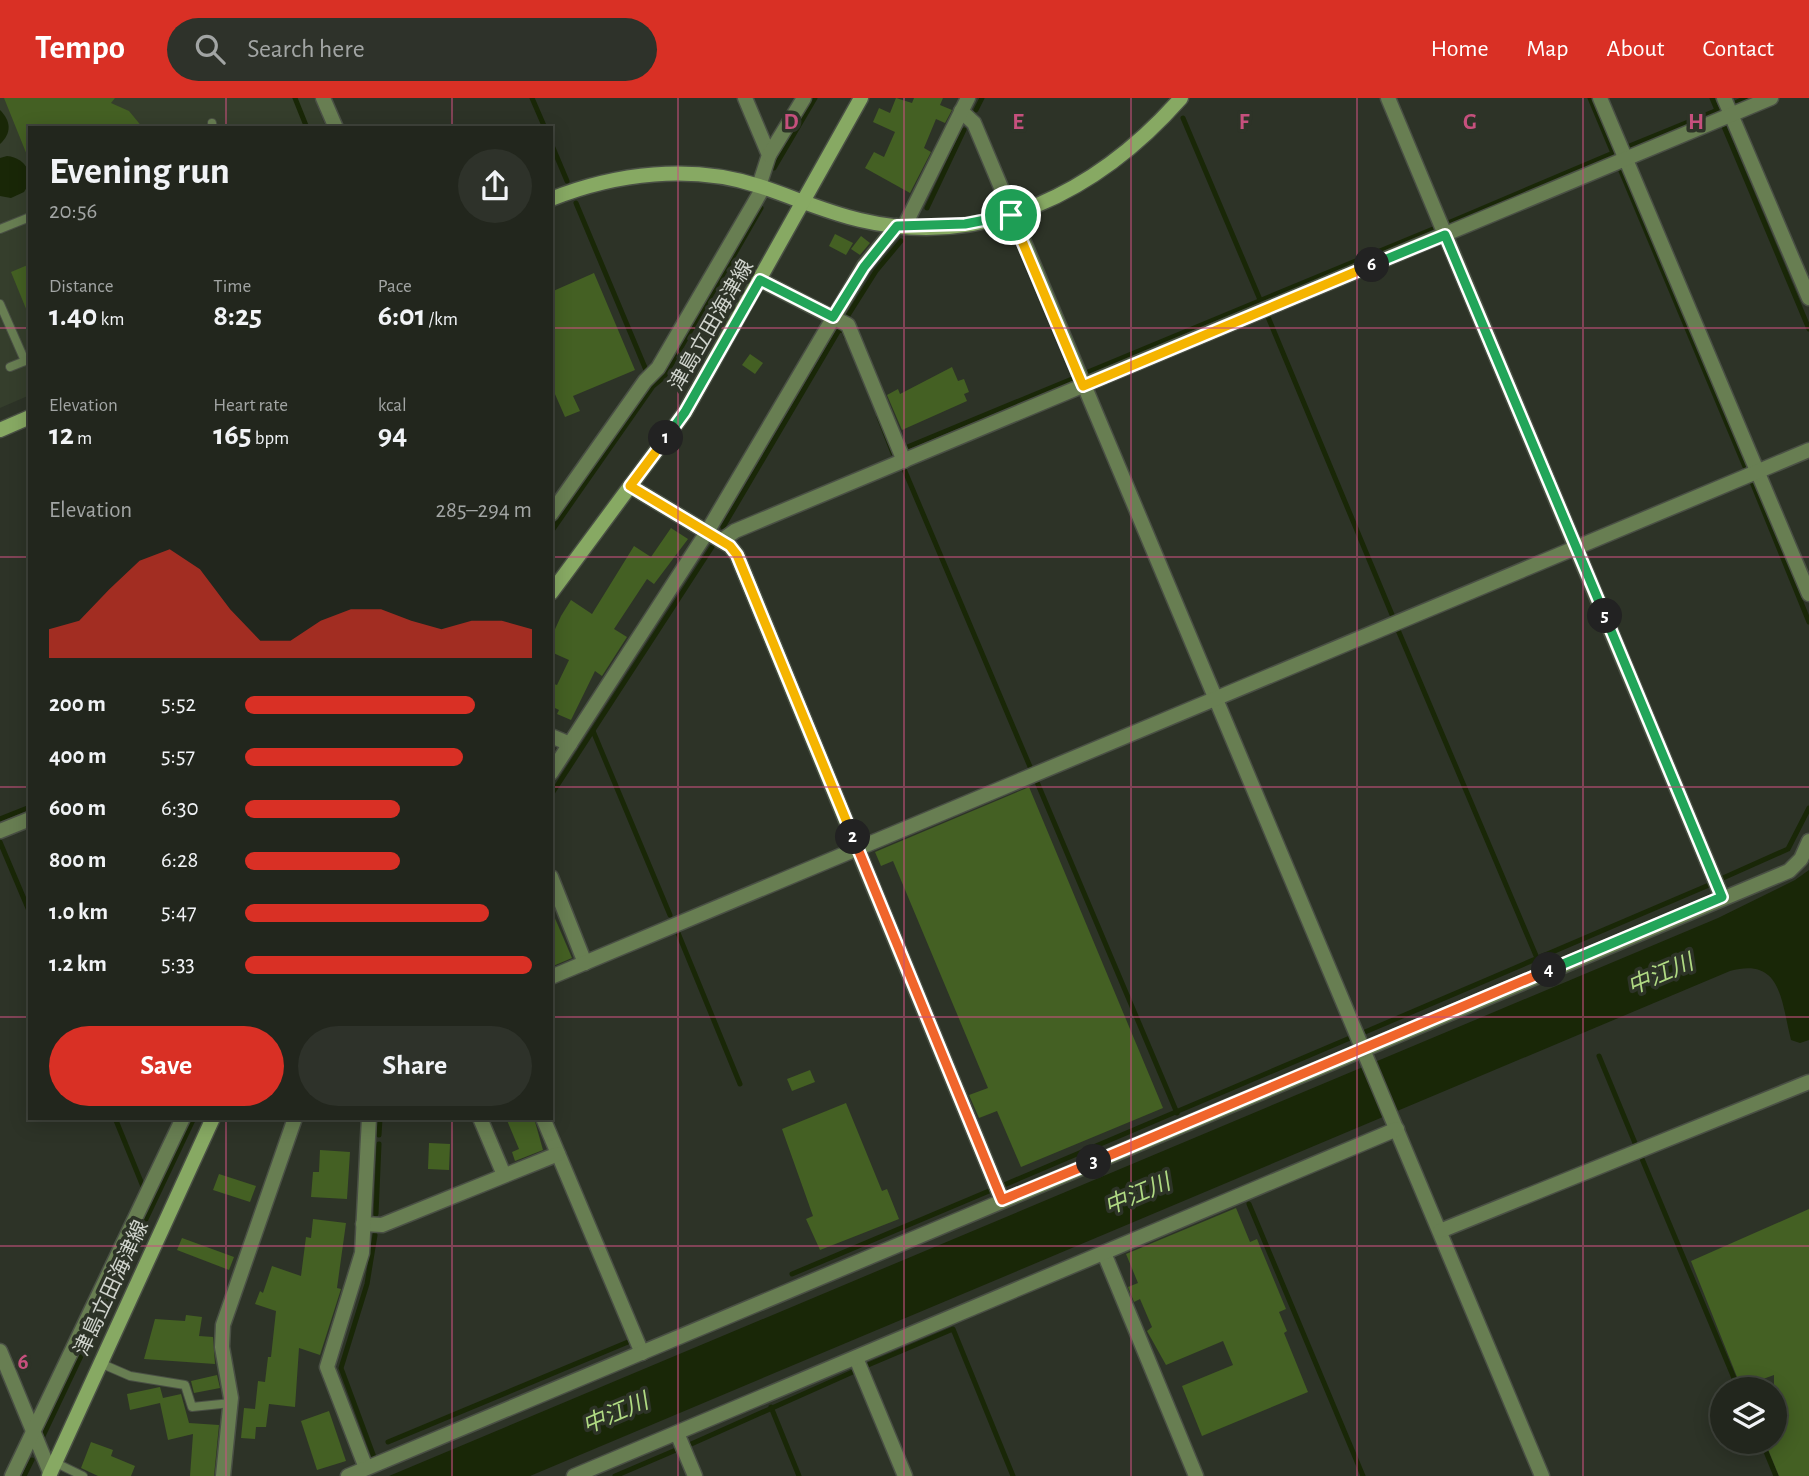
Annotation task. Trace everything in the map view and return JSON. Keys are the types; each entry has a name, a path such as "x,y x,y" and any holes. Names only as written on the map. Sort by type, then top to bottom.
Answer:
{"street":[{"path":"323,98 334,126"},
{"path":"746,98 769,155"},
{"path":"553,511 645,381 658,368 761,187 769,155 804,98"},
{"name":"津島立田海津線","path":"553,590 685,412 862,98"},
{"path":"553,770 707,532 864,267 900,226 968,98"},
{"path":"553,198 589,184 646,175 707,174 761,187 804,204 862,220 900,226 965,224 1011,215 1062,196 1114,163 1180,98"},
{"path":"1388,98 1722,897"},
{"path":"1600,98 1809,594"},
{"path":"1724,98 1725,117 1809,298"},
{"path":"721,541 735,531 1771,98"},
{"path":"961,111 974,123 1542,1476"},
{"path":"760,280 848,325 904,461"},
{"path":"0,430 28,418"},
{"path":"553,976 1809,450"},
{"path":"630,486 721,541 737,555 1002,1200"},
{"path":"553,737 570,744"},
{"path":"0,831 28,820"},
{"path":"348,1476 1002,1200 1365,1054 1722,897 1789,871 1801,859 1809,841"},
{"path":"553,882 585,963"},
{"path":"1440,1231 1809,1083"},
{"path":"12,1476 182,1120"},
{"name":"津島立田海津線","path":"51,1470 212,1120"},
{"path":"223,1476 231,1403 222,1347 223,1325 294,1120"},
{"path":"366,1468 327,1367 362,1253 369,1120"},
{"path":"481,1120 504,1175"},
{"path":"544,1120 642,1353"},
{"path":"574,1476 1104,1253 1395,1124"},
{"path":"363,1224 382,1225 558,1154"},
{"path":"1104,1253 1196,1476"},
{"path":"0,1351 51,1470"},
{"path":"856,1358 905,1476"},
{"path":"677,1433 695,1476"}],"lane":[{"path":"0,229 28,218"},
{"path":"0,304 27,360 10,367"},
{"path":"0,330 9,326"},
{"path":"100,1363 130,1376 185,1385 192,1407 231,1403"},
{"path":"51,1470 83,1476"}],"shaded area":[{"path":"0,98 314,98 325,126 28,126 28,396 0,408"}],"water":[{"path":"0,110 9,127 7,136 0,144"},
{"path":"14,157 24,164 28,172 28,183 24,192 11,198 0,196 0,158"},
{"name":"中江川","path":"1809,870 1809,1040 1800,1043 1791,1040 1781,997 1770,976 1760,970 1747,968 1730,971 530,1476 389,1476 1718,918 1795,880"}],"building":[{"path":"4,98 115,98 111,103 129,111 141,126 28,126 28,158"},
{"path":"896,98 912,103 914,98 943,98 940,105 952,110 945,123 936,119 924,148 931,152 910,193 865,168 874,152 884,157 895,132 873,122 879,108 890,113"},
{"path":"835,234 853,243 846,255 829,246"},
{"path":"861,236 870,243 860,255 851,249"},
{"path":"28,265 28,314 11,272"},
{"path":"594,273 635,370 573,396 580,411 565,417 553,390 553,291"},
{"path":"750,354 763,363 755,374 742,365"},
{"path":"952,367 958,381 964,379 969,392 964,394 967,401 902,430 887,395 898,389 900,394"},
{"path":"671,528 688,539 654,584 647,579 614,629 627,637 602,676 595,671 571,720 557,714 559,710 553,707 553,684 557,685 569,660 553,653 553,634 561,616 571,600 592,614 634,546 651,557"},
{"path":"1029,787 1163,1108 1021,1167 997,1111 979,1118 969,1095 988,1088 893,861 881,866 875,852"},
{"path":"553,914 572,958 553,966"},
{"path":"810,1070 815,1082 792,1091 787,1079"},
{"path":"846,1103 882,1191 887,1189 899,1219 820,1250 806,1219 813,1216 782,1129"},
{"path":"507,1120 535,1120 543,1150 515,1161 512,1152 519,1149"},
{"path":"429,1143 450,1144 449,1170 428,1169"},
{"path":"320,1150 350,1152 347,1199 311,1197 313,1172 319,1172"},
{"path":"219,1174 256,1186 250,1202 213,1190"},
{"path":"1236,1208 1250,1242 1257,1239 1286,1309 1279,1312 1287,1331 1284,1333 1308,1392 1202,1436 1182,1386 1233,1365 1223,1341 1166,1365 1147,1331 1152,1327 1140,1299 1134,1302 1128,1287 1138,1283 1126,1254"},
{"path":"1809,1209 1809,1476 1779,1476 1770,1454 1787,1454 1787,1377 1737,1377 1691,1261"},
{"path":"313,1219 346,1223 337,1288 341,1289 320,1355 299,1348 295,1407 269,1404 266,1427 256,1427 255,1439 241,1438 244,1408 255,1409 258,1381 265,1382 268,1357 271,1357 276,1311 255,1304 260,1291 263,1293 272,1266 301,1276 306,1237 311,1238"},
{"path":"182,1238 234,1257 229,1270 177,1250"},
{"path":"186,1315 202,1317 199,1336 213,1337 215,1364 144,1359 155,1319 185,1321"},
{"path":"217,1375 220,1388 194,1393 191,1381"},
{"path":"160,1387 163,1398 181,1394 189,1423 219,1425 214,1476 190,1476 193,1434 168,1440 160,1403 130,1410 127,1394"},
{"path":"329,1411 346,1461 317,1470 301,1421"},
{"path":"91,1442 113,1450 111,1456 135,1466 131,1476 98,1476 81,1468"}],"waterway":[{"path":"295,98 306,126"},
{"path":"532,98 544,126"},
{"path":"774,168 815,98"},
{"path":"976,110 982,98"},
{"path":"1448,223 1613,153 1590,98"},
{"path":"1712,98 1809,329"},
{"path":"1737,102 1746,98"},
{"path":"1627,147 1720,109"},
{"path":"1183,118 1261,302"},
{"path":"927,208 964,130"},
{"path":"553,148 567,181"},
{"path":"1621,171 1746,469"},
{"path":"576,203 646,370"},
{"path":"553,529 653,386 664,377 761,208"},
{"path":"1088,372 1433,229"},
{"path":"847,317 876,271 901,241"},
{"path":"1268,317 1393,617"},
{"path":"723,527 839,330 844,331 846,337"},
{"path":"905,448 1072,379"},
{"path":"879,417 893,453"},
{"path":"904,469 1031,769"},
{"path":"1752,482 1809,622"},
{"path":"553,792 712,547"},
{"path":"1398,630 1537,958"},
{"path":"593,731 670,915"},
{"path":"1037,782 1177,1113"},
{"path":"0,819 28,808"},
{"path":"1723,878 1788,849 1809,808"},
{"path":"0,842 28,908"},
{"path":"1365,1032 1709,885"},
{"path":"678,933 740,1084"},
{"path":"1004,1185 1350,1038"},
{"path":"1599,1056 1635,1143"},
{"path":"116,1120 144,1189"},
{"path":"43,1436 193,1120"},
{"path":"379,1135 380,1120"},
{"path":"376,1214 379,1144"},
{"path":"1640,1154 1734,1377"},
{"path":"792,1274 989,1191"},
{"path":"1249,1204 1363,1476"},
{"path":"374,1457 341,1368 367,1284 375,1235"},
{"path":"868,1365 953,1329 1013,1476"},
{"path":"388,1442 628,1342"},
{"path":"689,1445 855,1371"},
{"path":"771,1407 799,1476"},
{"path":"615,1476 676,1450"},
{"path":"1767,1454 1776,1476"},
{"path":"24,1476 32,1460"}],"route":[{"path":"1011,215 1083,386 1445,235 1722,897 1002,1200 737,555 730,546 630,486 685,412 760,280 833,317 864,267 897,226 965,224 1011,215"}]}
